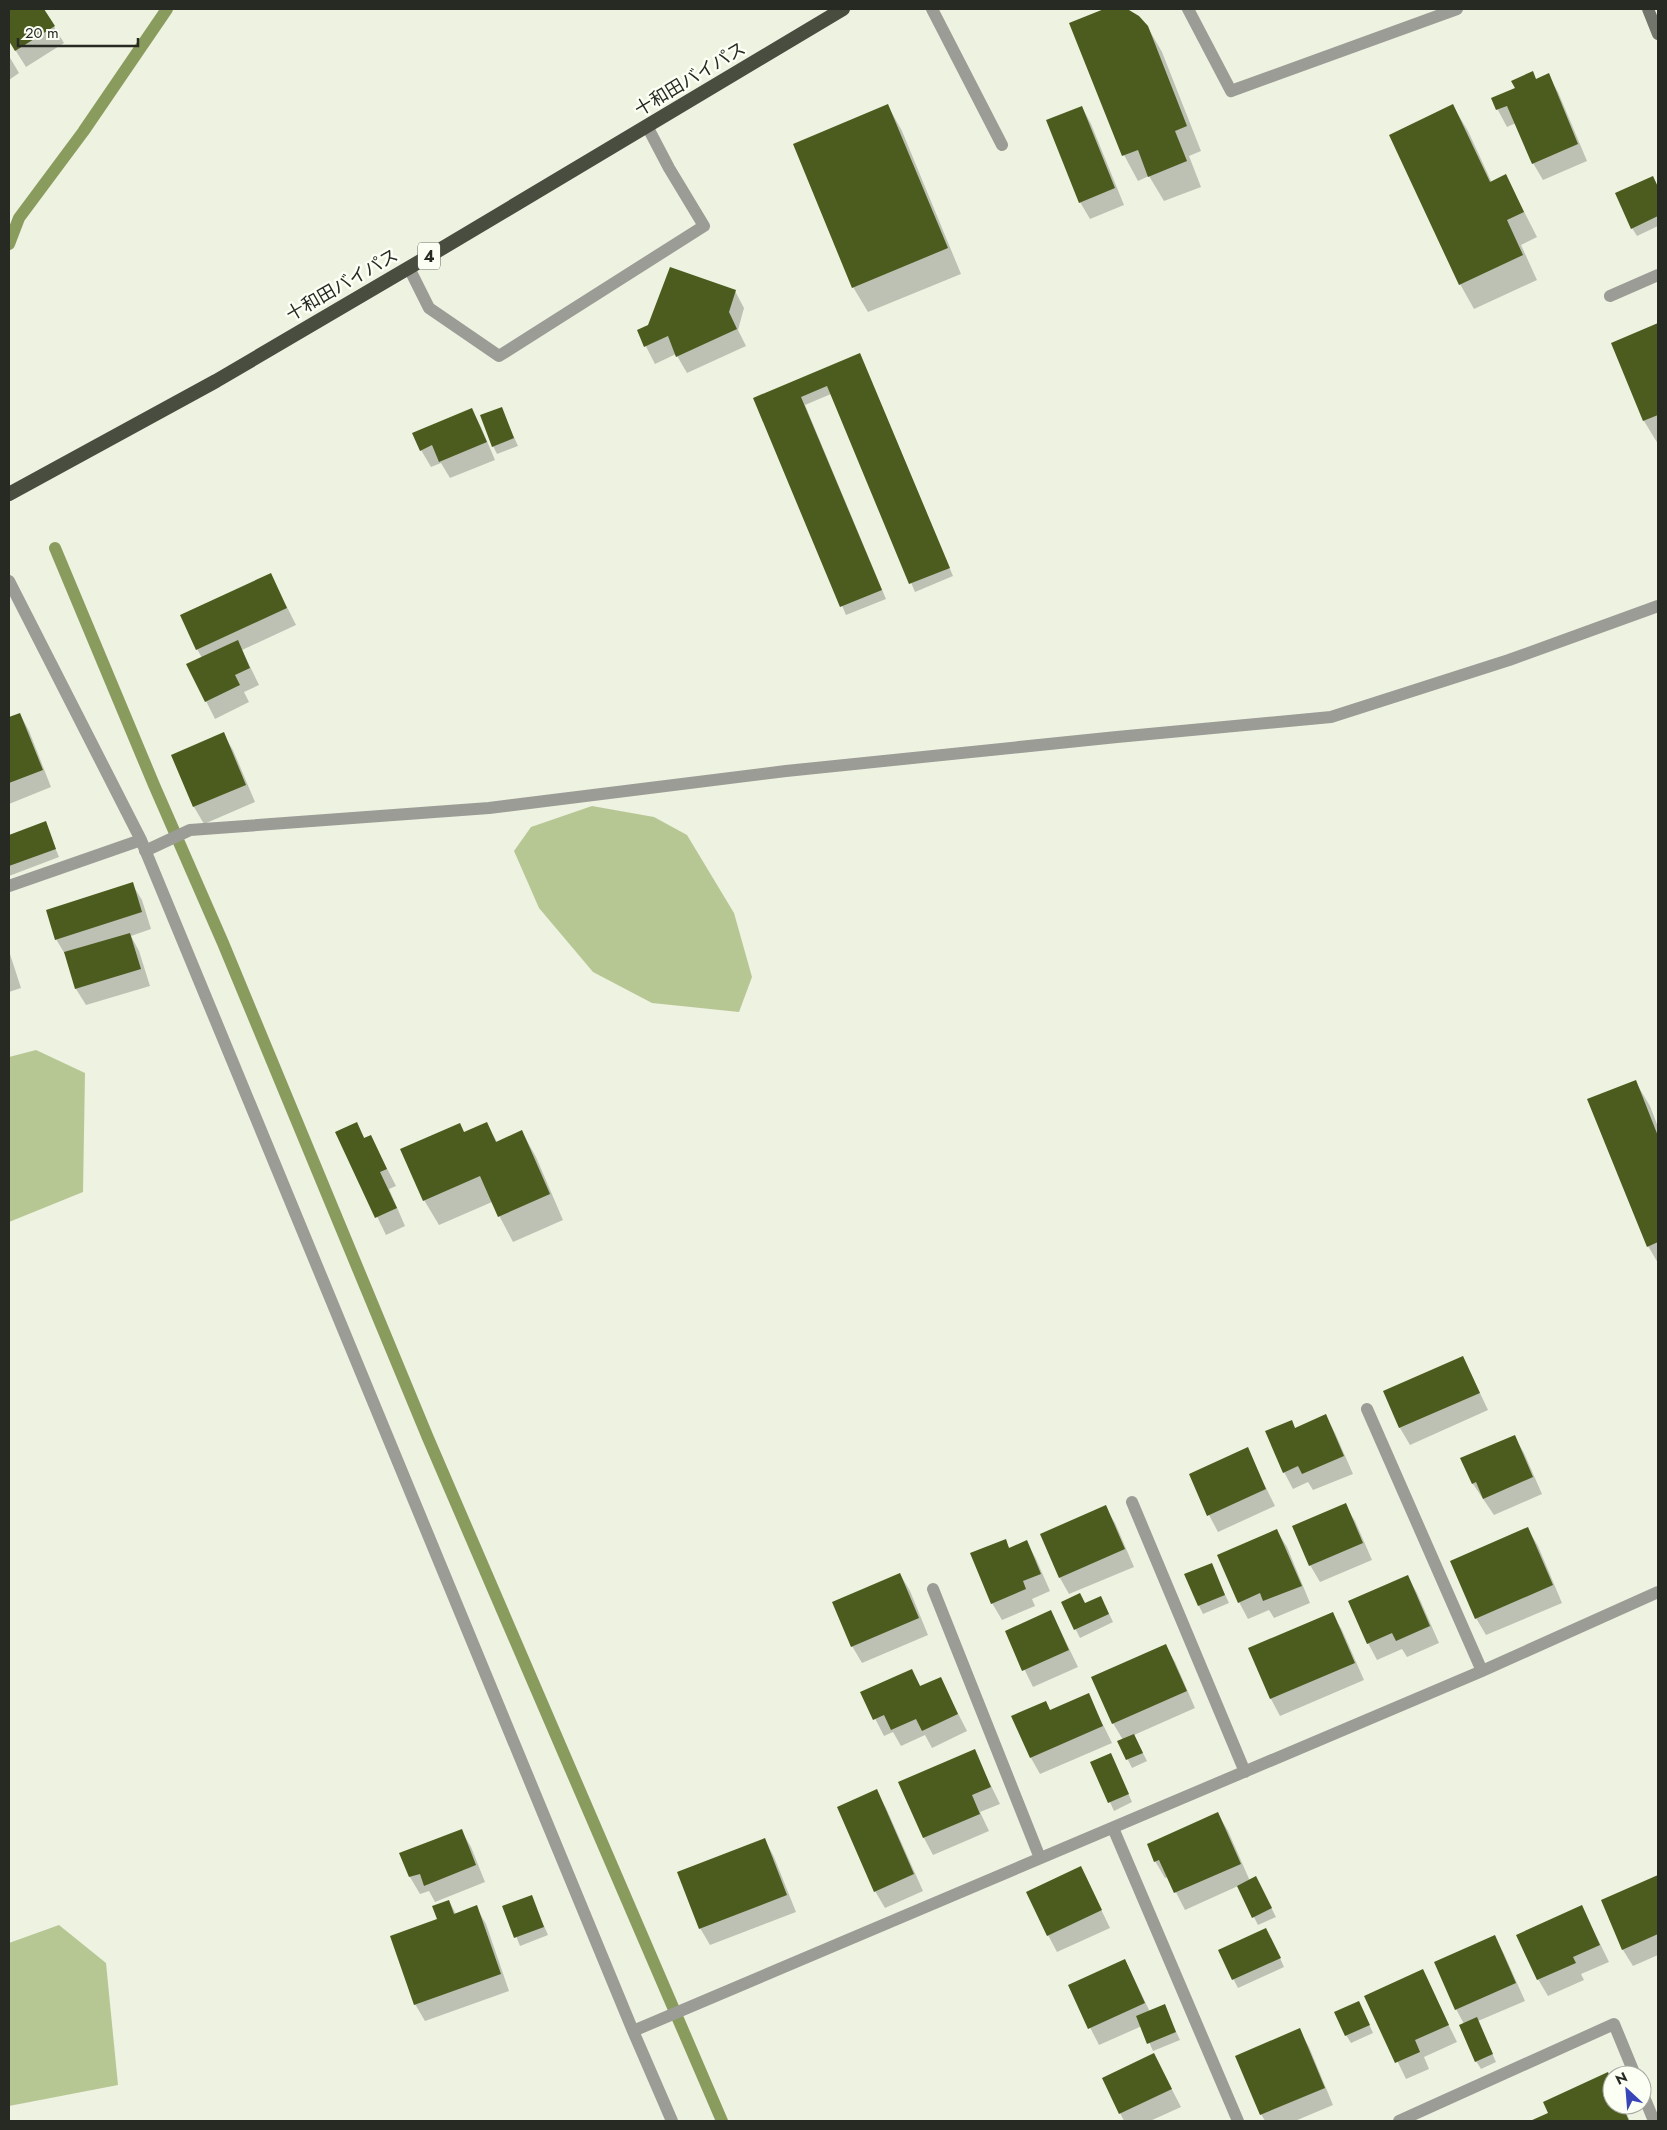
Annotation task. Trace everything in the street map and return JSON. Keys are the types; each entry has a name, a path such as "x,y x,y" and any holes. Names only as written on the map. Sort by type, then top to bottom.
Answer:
{"highway":[{"name":"十和田バイパス","path":"9,494 216,381 843,9"}],"main road":[{"path":"1648,9 1658,34"}],"street":[{"path":"932,9 1002,145"},
{"path":"1188,9 1231,91 1457,9"},
{"path":"409,268 429,308 499,356 704,226 669,168 647,126"},
{"path":"1610,296 1658,275"},
{"path":"9,581 143,846 633,2031 672,2121"},
{"path":"9,886 143,846 166,841 190,830 489,808 786,771 1117,737 1330,718 1509,660 1658,606"},
{"path":"1366,1409 1482,1671"},
{"path":"1132,1502 1245,1772"},
{"path":"933,1589 1040,1858"},
{"path":"633,2031 1482,1671 1658,1592"},
{"path":"1113,1828 1238,2121"},
{"path":"1398,2121 1614,2024 1631,2065"}],"green space":[{"path":"592,806 654,817 687,835 734,913 752,977 739,1012 652,1003 593,972 539,908 514,851 531,827"},
{"path":"36,1050 85,1073 83,1192 9,1222 9,1057"},
{"path":"59,1925 106,1963 118,2085 9,2106 9,1943"}],"building":[{"path":"9,9 44,9 55,26 15,51 9,41"},
{"path":"1104,9 1129,10 1139,16 1148,26 1187,126 1175,131 1187,161 1148,177 1138,150 1122,156 1069,23"},
{"path":"1533,71 1536,79 1549,73 1578,144 1532,164 1507,106 1496,110 1491,98 1515,88 1511,81"},
{"path":"888,104 948,248 852,288 793,144"},
{"path":"1453,104 1490,182 1506,174 1524,212 1507,220 1523,255 1459,285 1389,135"},
{"path":"1082,106 1115,188 1079,203 1046,120"},
{"path":"1653,176 1658,187 1658,216 1631,229 1615,193"},
{"path":"670,267 736,290 729,312 737,329 676,357 668,336 644,347 637,330 648,325"},
{"path":"1658,323 1658,415 1643,421 1611,343"},
{"path":"860,353 950,568 909,584 827,386 801,397 882,590 840,607 753,398"},
{"path":"502,407 514,438 492,447 480,415"},
{"path":"472,408 487,442 439,462 432,445 420,451 412,433"},
{"path":"271,573 287,608 196,650 180,615"},
{"path":"238,640 250,668 235,675 240,685 205,702 186,664"},
{"path":"20,713 43,770 9,783 9,717"},
{"path":"224,732 246,785 193,807 171,755"},
{"path":"46,821 56,849 9,866 9,835"},
{"path":"133,882 142,912 55,940 46,910"},
{"path":"130,933 141,969 75,989 64,952"},
{"path":"1636,1080 1658,1136 1658,1242 1647,1247 1587,1099"},
{"path":"357,1122 364,1138 371,1135 387,1169 380,1172 397,1208 375,1218 335,1132"},
{"path":"487,1122 496,1142 522,1130 550,1194 498,1217 480,1176 423,1201 400,1149 460,1123 464,1132"},
{"path":"1463,1356 1480,1393 1399,1428 1383,1391"},
{"path":"1326,1414 1344,1456 1302,1474 1298,1466 1283,1473 1265,1431 1292,1420 1295,1428"},
{"path":"1515,1435 1533,1477 1483,1499 1476,1482 1472,1484 1460,1458"},
{"path":"1248,1447 1266,1489 1207,1516 1189,1474"},
{"path":"1346,1503 1363,1543 1309,1566 1292,1526"},
{"path":"1106,1505 1125,1549 1059,1578 1040,1534"},
{"path":"1528,1527 1553,1585 1475,1619 1450,1561"},
{"path":"1277,1529 1302,1586 1263,1601 1260,1593 1238,1603 1217,1555"},
{"path":"1006,1539 1009,1548 1027,1540 1041,1574 1023,1581 1026,1589 991,1604 970,1553"},
{"path":"1212,1563 1225,1595 1198,1606 1184,1574"},
{"path":"900,1573 919,1618 851,1647 832,1602"},
{"path":"1408,1575 1430,1626 1396,1641 1392,1633 1367,1644 1348,1601"},
{"path":"1080,1593 1085,1603 1101,1596 1109,1614 1074,1630 1061,1602"},
{"path":"1051,1610 1069,1650 1022,1671 1005,1631"},
{"path":"1333,1612 1355,1663 1270,1699 1248,1648"},
{"path":"1166,1644 1187,1691 1112,1724 1091,1677"},
{"path":"912,1669 920,1686 941,1677 958,1714 922,1731 916,1719 891,1730 884,1715 873,1720 860,1692"},
{"path":"1089,1693 1103,1726 1030,1758 1011,1716 1046,1701 1050,1710"},
{"path":"1134,1734 1143,1753 1126,1760 1117,1741"},
{"path":"975,1749 991,1787 972,1795 980,1814 923,1838 898,1782"},
{"path":"1111,1753 1129,1794 1108,1803 1090,1762"},
{"path":"877,1789 914,1874 874,1892 837,1807"},
{"path":"1218,1812 1241,1864 1174,1893 1159,1860 1154,1862 1147,1844"},
{"path":"462,1829 476,1865 424,1886 420,1874 409,1877 399,1853"},
{"path":"765,1838 787,1895 699,1929 677,1872"},
{"path":"1081,1866 1102,1910 1047,1936 1026,1892"},
{"path":"1658,1875 1658,1934 1622,1950 1601,1900"},
{"path":"1256,1876 1272,1908 1252,1918 1237,1886"},
{"path":"532,1895 544,1927 514,1938 502,1906"},
{"path":"449,1900 454,1914 477,1905 501,1974 414,2005 390,1936 437,1919 432,1906"},
{"path":"1582,1905 1600,1945 1573,1957 1576,1963 1537,1980 1516,1935"},
{"path":"1266,1928 1281,1958 1232,1980 1218,1950"},
{"path":"1495,1935 1516,1983 1455,2010 1434,1962"},
{"path":"1125,1959 1145,2003 1088,2029 1068,1985"},
{"path":"1423,1969 1449,2025 1415,2040 1420,2052 1395,2063 1364,1996"},
{"path":"1359,2001 1370,2025 1345,2036 1334,2012"},
{"path":"1165,2004 1176,2032 1147,2044 1136,2016"},
{"path":"1477,2017 1493,2054 1475,2062 1459,2025"},
{"path":"1300,2028 1325,2088 1260,2115 1235,2056"},
{"path":"1154,2053 1172,2089 1119,2114 1102,2078"},
{"path":"1602,2075 1602,2115 1626,2115 1629,2121 1530,2121 1548,2113 1543,2102"}],"waterway":[{"path":"9,244 19,218 83,132 167,9"},
{"path":"55,548 154,785 223,943 428,1438 722,2121"}]}
